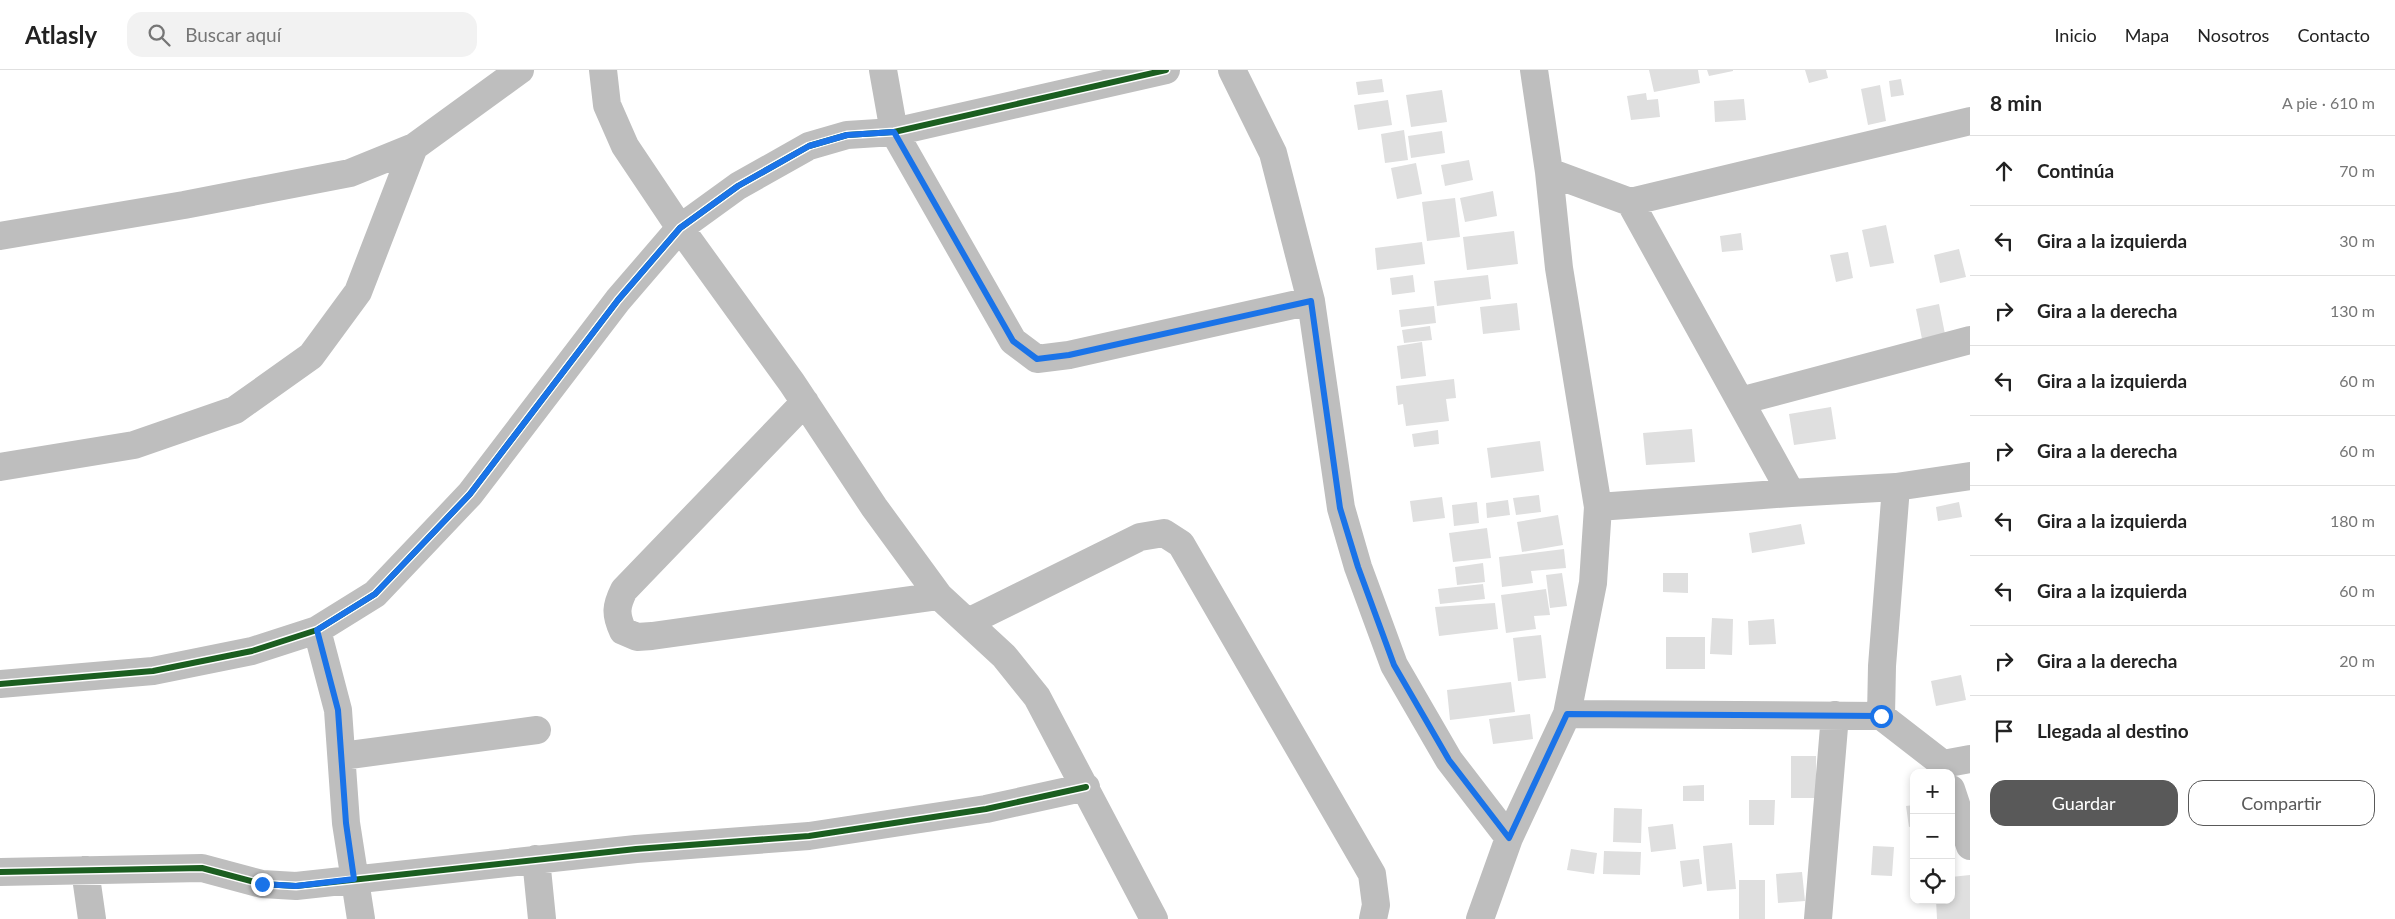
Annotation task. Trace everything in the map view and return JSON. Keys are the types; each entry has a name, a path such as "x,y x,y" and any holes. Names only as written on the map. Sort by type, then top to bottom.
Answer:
{"street":[{"path":"0,236 184,205 350,173 414,147 520,70"},
{"path":"603,70 607,105 625,146 680,228 804,402 874,507 939,596 1004,656 1037,697 1154,919"},
{"path":"883,70 894,132 1013,341 1037,359 1069,355 1311,301"},
{"path":"0,684 153,671 252,651 317,630 375,594 470,494 618,300 680,228 738,186 809,146 847,135 894,132 1166,70"},
{"path":"1232,70 1272,153 1311,301 1340,508 1358,567 1394,665 1449,760 1509,838"},
{"path":"1480,919 1509,838 1567,714 1593,583 1598,507 1559,268 1549,172 1534,70"},
{"path":"1549,172 1630,202 1970,120"},
{"path":"0,467 134,445 235,410 311,356 358,292 414,147"},
{"path":"1630,202 1791,492"},
{"path":"1740,401 1970,340"},
{"path":"804,402 624,590 617,605 617,619 623,631 638,637 652,636 939,596"},
{"path":"1598,507 1791,492 1896,487 1970,476"},
{"path":"1881,716 1882,666 1896,487"},
{"path":"968,622 1140,537 1164,533 1181,544 1372,874 1376,905 1373,919"},
{"path":"317,630 338,710 346,823 360,919"},
{"path":"1567,714 1881,716 1940,769"},
{"path":"1818,919 1835,715"},
{"path":"342,756 537,730"},
{"path":"1955,769 1970,759"},
{"path":"0,872 202,868 262,884 296,886 536,859 808,836 986,809 1086,787"},
{"path":"1955,800 1970,846"},
{"path":"536,859 542,919"},
{"path":"85,870 92,919"}],"building":[{"path":"1649,70 1698,70 1700,83 1654,92"},
{"path":"1707,70 1733,70 1733,71 1709,76"},
{"path":"1805,70 1826,70 1828,78 1809,83"},
{"path":"1382,79 1384,92 1358,95 1356,82"},
{"path":"1901,79 1904,95 1891,97 1889,81"},
{"path":"1880,85 1886,121 1868,125 1861,89"},
{"path":"1442,90 1447,122 1411,127 1406,95"},
{"path":"1646,93 1647,100 1658,99 1660,117 1631,120 1627,96"},
{"path":"1744,99 1746,120 1715,122 1714,101"},
{"path":"1388,100 1392,125 1358,130 1354,105"},
{"path":"1404,130 1408,160 1385,163 1381,134"},
{"path":"1442,131 1445,153 1411,158 1408,136"},
{"path":"1469,160 1473,180 1445,186 1441,165"},
{"path":"1416,163 1422,194 1397,199 1391,168"},
{"path":"1493,191 1497,216 1465,222 1460,198"},
{"path":"1455,198 1460,237 1427,241 1422,202"},
{"path":"1886,225 1894,263 1870,267 1862,230"},
{"path":"1514,231 1518,264 1467,270 1463,237"},
{"path":"1741,233 1743,250 1722,252 1720,236"},
{"path":"1422,242 1425,264 1377,270 1375,248"},
{"path":"1959,249 1966,277 1940,283 1934,255"},
{"path":"1848,252 1853,278 1836,282 1830,255"},
{"path":"1413,275 1415,292 1392,295 1390,278"},
{"path":"1488,275 1491,299 1437,306 1434,281"},
{"path":"1517,303 1520,330 1483,334 1480,307"},
{"path":"1939,304 1945,334 1922,339 1916,309"},
{"path":"1434,306 1436,323 1401,327 1399,310"},
{"path":"1430,326 1432,340 1404,343 1402,330"},
{"path":"1422,342 1426,376 1401,379 1397,346"},
{"path":"1454,379 1456,398 1446,399 1449,421 1406,426 1403,404 1398,405 1396,386"},
{"path":"1831,407 1836,439 1794,445 1789,414"},
{"path":"1692,429 1695,462 1646,465 1643,433"},
{"path":"1438,430 1439,444 1414,447 1412,434"},
{"path":"1540,441 1544,471 1491,478 1487,448"},
{"path":"1539,495 1541,512 1516,515 1513,498"},
{"path":"1442,497 1445,518 1413,522 1410,501"},
{"path":"1508,500 1510,515 1487,518 1486,503"},
{"path":"1477,502 1479,523 1454,526 1452,505"},
{"path":"1959,502 1962,517 1938,521 1936,507"},
{"path":"1558,515 1563,545 1522,552 1517,522"},
{"path":"1801,524 1805,544 1752,553 1749,533"},
{"path":"1487,528 1491,558 1453,562 1449,533"},
{"path":"1564,549 1566,568 1531,571 1533,583 1502,587 1499,557"},
{"path":"1483,563 1485,582 1457,585 1455,567"},
{"path":"1562,573 1567,606 1550,608 1546,575"},
{"path":"1663,573 1688,573 1688,593 1663,592"},
{"path":"1483,584 1485,599 1440,604 1438,589"},
{"path":"1546,589 1550,615 1534,616 1536,629 1506,633 1501,595"},
{"path":"1495,603 1498,629 1439,636 1435,607"},
{"path":"1712,618 1733,619 1732,655 1710,654"},
{"path":"1774,619 1776,644 1749,645 1748,621"},
{"path":"1541,635 1546,678 1518,681 1513,638"},
{"path":"1666,637 1705,637 1705,669 1666,669"},
{"path":"1961,675 1966,700 1936,706 1931,681"},
{"path":"1511,682 1515,712 1450,720 1447,690"},
{"path":"1530,714 1533,739 1493,744 1489,719"},
{"path":"1791,756 1816,756 1816,798 1791,798"},
{"path":"1704,785 1704,801 1683,801 1683,786"},
{"path":"1749,800 1775,800 1774,825 1749,825"},
{"path":"1906,806 1910,806 1909,827"},
{"path":"1614,808 1642,809 1641,843 1613,842"},
{"path":"1673,824 1676,849 1651,852 1648,827"},
{"path":"1732,843 1736,889 1707,891 1703,846"},
{"path":"1873,846 1894,847 1892,876 1871,875"},
{"path":"1571,849 1597,853 1594,874 1567,870"},
{"path":"1604,851 1641,852 1640,875 1603,874"},
{"path":"1699,859 1702,884 1683,887 1680,861"},
{"path":"1802,872 1805,901 1778,903 1776,874"},
{"path":"1970,875 1970,919 1937,919 1936,904 1955,904 1955,877"},
{"path":"1739,880 1765,880 1765,919 1739,919"}],"cycle path":[{"path":"0,684 153,671 252,651 317,630 375,594 470,494 618,300 680,228 738,186 809,146 847,135 894,132 1166,70"},
{"path":"0,872 202,868 262,884 296,886 636,849 809,836 986,809 1086,787"}],"route":[{"path":"262,884 296,886 354,879 346,823 338,710 317,630 375,594 470,494 618,300 680,228 738,186 809,146 847,135 894,132 1013,341 1037,359 1069,355 1311,301 1340,508 1358,567 1394,665 1449,760 1509,838 1567,714 1881,716"}]}
